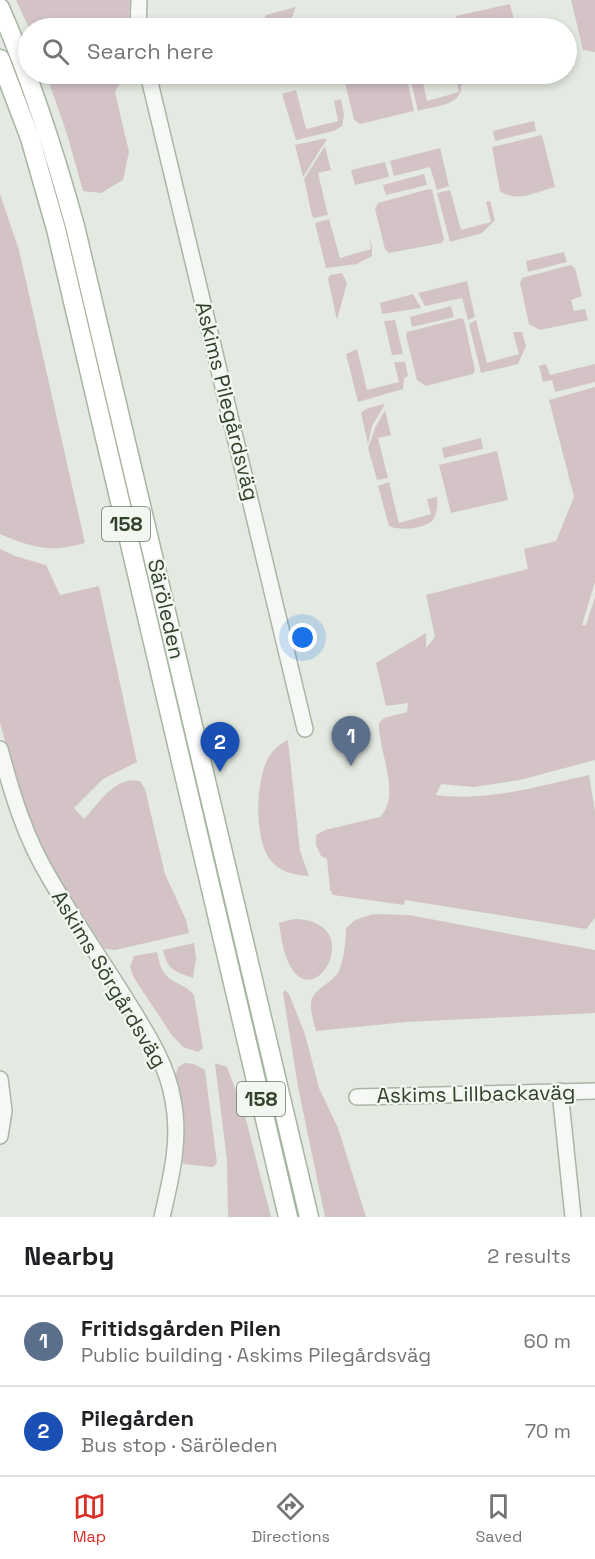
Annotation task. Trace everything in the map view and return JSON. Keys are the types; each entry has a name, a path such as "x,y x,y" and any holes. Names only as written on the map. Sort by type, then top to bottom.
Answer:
{"main road":[{"name":"Säröleden","path":"0,8 18,50"},
{"name":"Säröleden","path":"0,59 30,138 56,229 288,1217"},
{"name":"Säröleden","path":"31,84 46,126 75,226 309,1217"}],"street":[{"path":"138,18 139,0"},
{"name":"Askims Pilegårdsväg","path":"150,84 304,729"},
{"name":"Askims Sörgårdsväg","path":"0,749 22,823 40,862 141,1024 167,1075 174,1101 175,1151 162,1217"},
{"path":"0,1079 2,1111 0,1136"},
{"path":"560,1091 573,1217"},
{"name":"Askims Lillbackaväg","path":"357,1096 595,1091"}],"shaded area":[{"path":"16,0 130,0 129,18 24,18"},
{"path":"571,0 595,0 595,52 583,50"},
{"path":"510,4 514,18 456,18 456,16"},
{"path":"296,7 292,18 264,18 266,15"},
{"path":"50,84 119,84 115,92 129,152 123,180 101,193 83,191"},
{"path":"345,84 408,84 414,111 360,124 354,120"},
{"path":"411,84 423,84 427,101 459,92 457,84 461,84 460,92 457,98 451,102 418,111"},
{"path":"296,90 306,129 338,121 334,101 341,99 344,115 342,126 334,131 296,140 282,94"},
{"path":"534,121 536,131 495,141 493,131"},
{"path":"542,135 555,187 520,196 500,191 492,147"},
{"path":"327,139 303,177 295,145"},
{"path":"325,146 331,170 318,173 328,215 314,218 304,179"},
{"path":"440,148 449,186 437,190 430,167 394,176 390,161"},
{"path":"385,162 389,177 355,185 351,170"},
{"path":"424,174 427,185 386,195 383,185"},
{"path":"432,190 444,239 442,243 389,253 385,249 375,209 378,203"},
{"path":"450,190 461,230 491,222 486,202 490,201 495,220 482,233 450,242 437,193"},
{"path":"0,194 19,250 85,543 72,546 42,548 0,534"},
{"path":"329,219 340,258 371,249 369,237 372,247 372,256 357,264 326,268 315,223"},
{"path":"564,252 567,262 528,272 526,261"},
{"path":"570,265 575,268 582,296 571,300 574,311 585,309 588,320 540,330 529,324 520,283 522,278"},
{"path":"342,273 347,283 337,320 328,279 330,275"},
{"path":"467,281 475,317 468,320 462,298 425,306 418,293"},
{"path":"413,294 421,308 382,314 380,303"},
{"path":"451,306 454,317 412,327 410,317"},
{"path":"462,318 475,370 473,374 426,386 417,380 407,332"},
{"path":"395,320 403,354 392,355 384,321"},
{"path":"476,320 487,363 519,354 513,332 522,332 526,346 518,364 481,373 469,324"},
{"path":"357,349 367,390 399,382 394,362 405,362 408,376 404,378 403,389 358,402 346,354"},
{"path":"546,364 550,375 595,364 595,382 555,392 552,380 543,382 539,366"},
{"path":"595,387 595,582 582,625 586,625 595,597 595,760 520,780 474,787 441,784 436,795 455,797 494,795 589,775 595,811 595,918 586,929 405,900 404,905 333,895 330,889 327,859 321,856 316,845 316,835 325,830 380,817 386,808 389,785 379,723 384,718 407,712 408,703 386,706 376,663 426,633 426,648 435,637 426,595 528,569 524,549 556,541 574,497 549,400"},
{"path":"385,404 372,426 368,444 361,413 368,408"},
{"path":"385,410 391,435 378,438 388,478 377,480 368,448"},
{"path":"481,438 483,449 444,458 442,448"},
{"path":"497,451 508,500 451,513 439,465"},
{"path":"389,482 399,523 431,514 427,499 437,497 434,519 423,526 411,528 389,526 378,486"},
{"path":"0,549 46,565 60,595 99,586 137,762 103,779 74,808 84,819 116,786 131,780 140,781 145,789 165,874 186,920 189,933 115,950 105,949 34,835 0,723"},
{"path":"288,740 300,851 309,876 289,873 272,862 266,852 259,825 259,793 265,765 274,750"},
{"path":"373,914 409,915 595,950 595,1013 406,1022 316,1031 311,1010 312,998 339,971 346,928 355,920"},
{"path":"294,919 316,923 329,934 332,948 329,962 322,973 311,979 300,977 289,964 282,944 279,923"},
{"path":"194,943 196,958 193,978 173,969 167,962 163,950"},
{"path":"157,952 166,975 194,995 203,1048 198,1052 183,1047 171,1034 134,978 130,967 134,956"},
{"path":"285,990 289,994 305,1034 319,1088 338,1128 366,1217 325,1217 298,1087 283,993"},
{"path":"185,1063 194,1064 205,1070 217,1163 213,1167 183,1164 184,1123 175,1078 178,1067"},
{"path":"215,1063 227,1067 244,1112 271,1217 228,1217 227,1161"}],"place":[{"name":"Fritidsgården Pilen","path":"351,766"},
{"name":"Pilegården","path":"220,772"}]}
